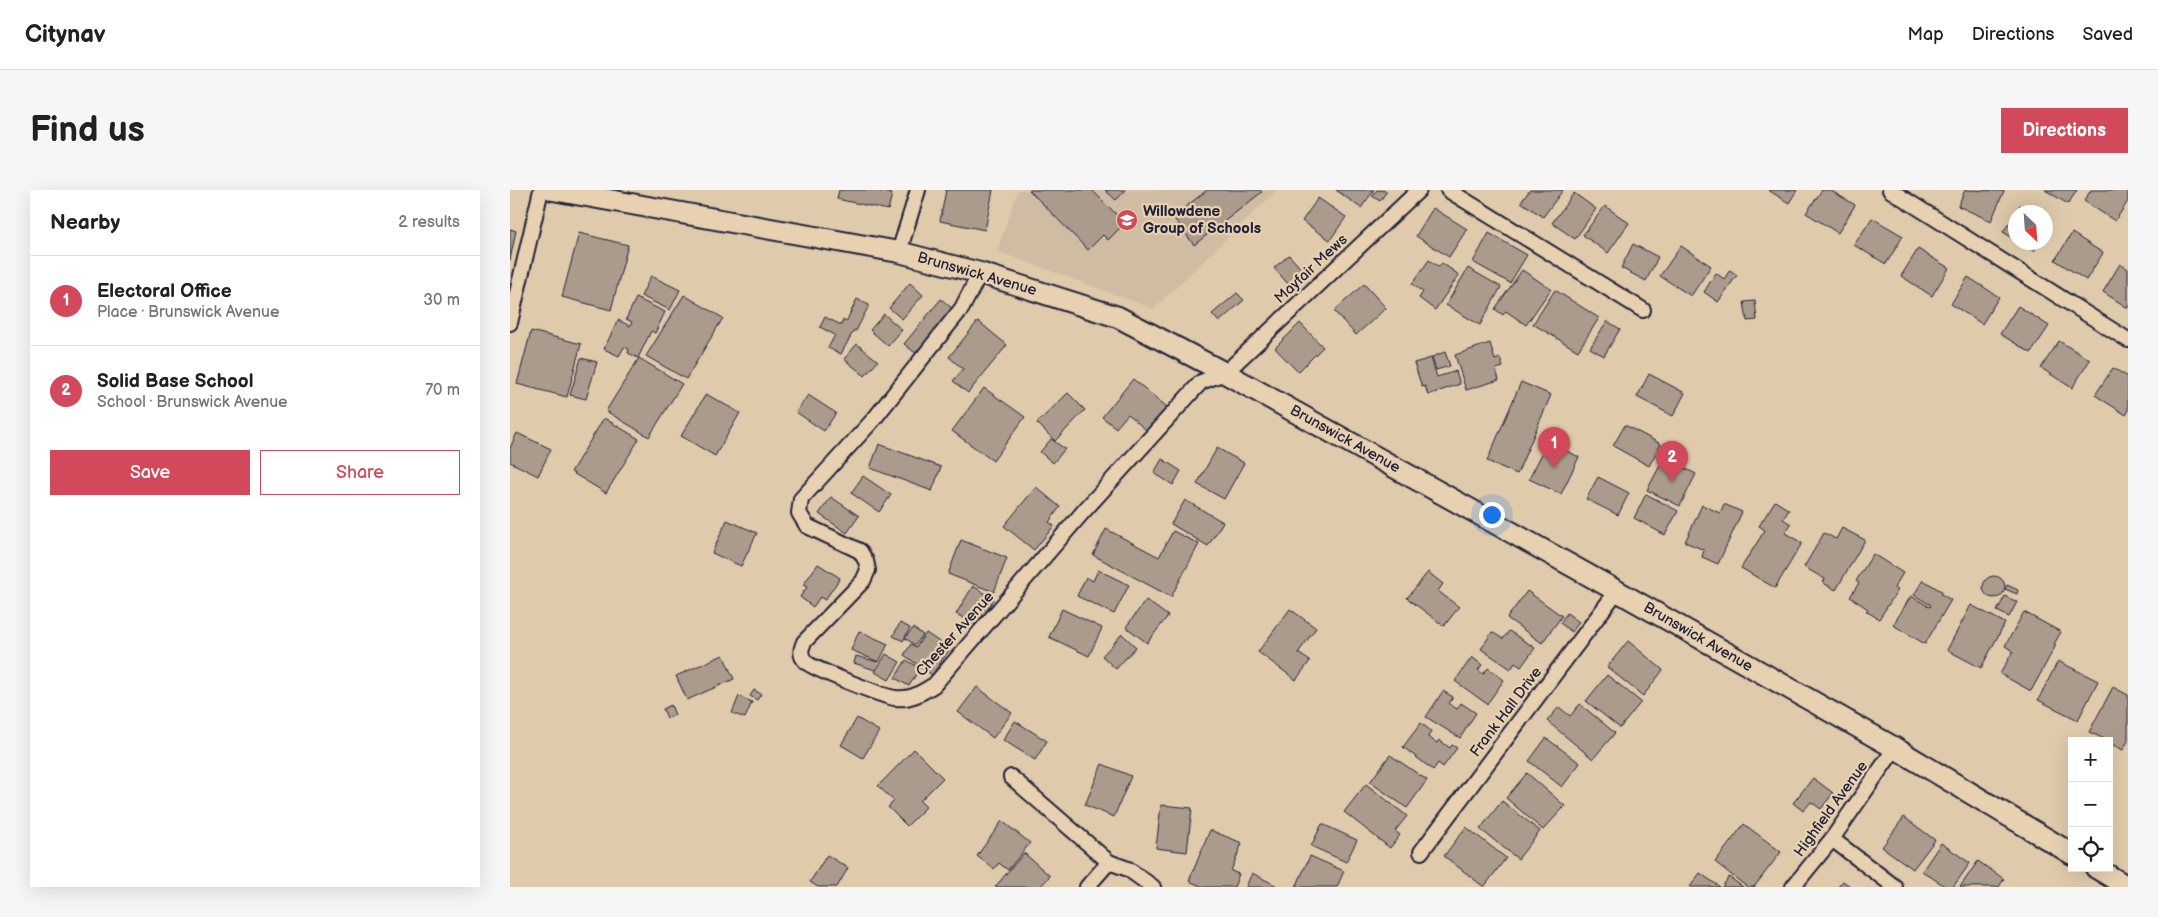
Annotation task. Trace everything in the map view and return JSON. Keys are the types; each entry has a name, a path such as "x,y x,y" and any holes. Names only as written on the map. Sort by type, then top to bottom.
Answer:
{"main road":[{"name":"Brunswick Avenue","path":"553,190 899,252 980,273 1118,317 1226,373 1617,591 1895,748 2068,852"},
{"path":"2103,872 2128,887"}],"street":[{"path":"510,323 541,190"},
{"path":"899,252 918,190"},
{"name":"Mayfair Mews","path":"1226,373 1419,190"},
{"path":"1448,190 1644,310"},
{"path":"1890,190 2128,340"},
{"name":"Chester Avenue","path":"980,273 962,308 874,419 801,499 799,514 807,526 860,551 866,561 868,570 863,581 804,642 800,650 802,657 812,668 894,698 915,697 934,685 1083,512 1201,382 1226,373"},
{"name":"Frank Hall Drive","path":"1421,852 1617,591"},
{"name":"Highfield Avenue","path":"1793,887 1832,839 1895,748"},
{"path":"1012,777 1109,862 1128,869 1154,887"},
{"path":"1832,839 1895,887"},
{"path":"1087,887 1109,862"}],"shaded area":[{"name":"Willowdene Group of Schools","path":"1018,190 1277,190 1154,309 997,251"}],"building":[{"path":"839,190 873,190 892,194 888,210 837,199"},
{"path":"946,190 993,190 985,230 940,221"},
{"path":"1029,190 1092,190 1125,223 1108,240 1103,235 1088,250"},
{"path":"1105,190 1126,190 1116,200"},
{"path":"1207,190 1260,190 1262,192 1194,245 1173,217"},
{"path":"1336,190 1374,190 1361,208"},
{"path":"1377,190 1387,191 1380,201 1372,196"},
{"path":"1530,190 1563,190 1543,217 1521,202"},
{"path":"1768,190 1797,190 1789,203"},
{"path":"1822,190 1830,190 1855,205 1838,233 1806,213"},
{"path":"1965,190 2004,191 1991,221 1958,206"},
{"path":"2045,190 2077,190 2068,204"},
{"path":"2091,190 2128,190 2128,201 2115,221 2084,201"},
{"path":"1574,193 1596,209 1575,239 1552,223"},
{"path":"1318,198 1346,217 1330,240 1302,221"},
{"path":"1605,206 1629,223 1608,253 1583,235"},
{"path":"1433,208 1467,229 1449,257 1416,236"},
{"path":"1872,218 1903,236 1886,264 1854,245"},
{"path":"2008,225 2008,235 2003,232"},
{"path":"510,229 516,231 510,260"},
{"path":"579,233 628,245 611,310 562,297"},
{"path":"1489,233 1527,255 1510,283 1473,262"},
{"path":"2072,233 2103,253 2086,280 2055,260"},
{"path":"1633,244 1658,257 1646,281 1621,268"},
{"path":"1681,246 1711,266 1691,296 1660,276"},
{"path":"1918,249 1949,268 1932,296 1901,276"},
{"path":"1289,255 1304,272 1289,285 1274,268"},
{"path":"1429,260 1439,267 1442,263 1459,275 1435,310 1419,298 1423,292 1412,284"},
{"path":"2120,264 2128,269 2128,308 2103,292"},
{"path":"1468,268 1501,287 1480,325 1446,305"},
{"path":"1522,270 1551,289 1526,325 1506,311 1503,315 1495,309"},
{"path":"1730,270 1737,275 1718,302 1704,292 1716,273 1724,279"},
{"path":"651,276 680,290 670,310 641,296"},
{"path":"1968,277 1999,297 1982,324 1951,304"},
{"path":"910,283 923,295 902,319 889,308"},
{"path":"1364,284 1386,308 1356,335 1334,311"},
{"path":"1555,290 1599,318 1578,351 1533,324"},
{"path":"1237,293 1244,300 1219,322 1212,314"},
{"path":"684,295 723,318 686,379 646,356"},
{"path":"636,298 665,312 655,333 651,331 638,358 628,353 629,349 624,347 619,356 604,349 618,320 630,326 632,322 626,319"},
{"path":"857,299 869,305 856,331 854,330 841,354 828,348 835,335 820,327 825,317 841,325 843,320 846,322"},
{"path":"941,299 954,310 918,355 904,344"},
{"path":"1755,301 1757,320 1747,321 1744,302"},
{"path":"2018,306 2049,326 2031,353 2000,334"},
{"path":"884,314 902,330 888,346 870,330"},
{"path":"978,321 1007,345 968,393 953,381 963,369 949,357"},
{"path":"1607,321 1620,329 1604,356 1590,348"},
{"path":"1300,323 1323,347 1298,372 1275,348"},
{"path":"531,331 581,344 567,397 517,384"},
{"path":"2059,341 2090,360 2072,388 2041,368"},
{"path":"1490,343 1495,360 1500,358 1503,367 1496,369 1499,380 1466,390 1455,355"},
{"path":"857,344 878,361 865,376 844,359"},
{"path":"1445,352 1450,366 1436,370 1432,357"},
{"path":"581,358 597,362 586,399 570,395"},
{"path":"639,358 682,384 649,437 606,411"},
{"path":"1431,358 1437,377 1456,371 1460,384 1428,395 1425,386 1422,387 1414,363"},
{"path":"2113,368 2128,377 2128,412 2126,415 2095,395"},
{"path":"1649,374 1685,393 1673,416 1637,397"},
{"path":"1133,379 1167,407 1147,431 1128,414 1116,428 1102,417"},
{"path":"1521,382 1551,395 1517,474 1487,461"},
{"path":"984,388 1025,417 993,461 952,431"},
{"path":"1068,393 1085,410 1055,441 1037,423"},
{"path":"706,394 740,413 715,456 681,436"},
{"path":"808,395 836,413 824,431 796,412"},
{"path":"604,418 639,439 606,493 571,472"},
{"path":"1625,425 1661,444 1649,466 1613,446"},
{"path":"517,433 551,449 538,476 510,462 510,448"},
{"path":"1051,439 1065,449 1053,463 1040,452"},
{"path":"1548,442 1579,457 1561,494 1529,479"},
{"path":"879,444 941,467 932,491 870,468"},
{"path":"1217,448 1244,463 1224,499 1197,484"},
{"path":"1664,458 1696,474 1680,506 1647,490"},
{"path":"1162,459 1181,471 1173,485 1154,473"},
{"path":"863,476 891,495 879,512 851,493"},
{"path":"1598,477 1629,493 1618,515 1586,499"},
{"path":"1036,487 1060,507 1049,522 1054,526 1034,550 1004,526"},
{"path":"1646,494 1678,511 1665,535 1634,518"},
{"path":"831,497 859,516 847,533 819,514"},
{"path":"1185,500 1223,522 1208,546 1171,524"},
{"path":"1775,501 1789,510 1783,519 1791,524 1785,533 1802,543 1775,588 1741,568 1765,530 1759,526"},
{"path":"1724,504 1742,512 1718,564 1702,557 1704,550 1685,542 1702,505 1720,513"},
{"path":"727,520 757,533 741,566 712,553"},
{"path":"1842,528 1865,540 1836,590 1823,583 1825,579 1804,567 1824,533 1836,539"},
{"path":"1106,529 1159,557 1173,531 1199,544 1171,597 1093,555"},
{"path":"961,540 1007,558 994,592 948,574"},
{"path":"1873,554 1903,573 1894,588 1898,590 1879,619 1850,597 1859,583 1856,581"},
{"path":"818,564 840,578 825,600 820,597 813,607 800,597 807,587 803,585"},
{"path":"1098,570 1129,585 1114,614 1077,596 1086,577 1093,581"},
{"path":"1428,572 1443,584 1438,591 1459,607 1444,626 1407,598"},
{"path":"1994,576 2002,579 2005,587 2002,595 1994,598 1986,595 1983,587 1986,579"},
{"path":"1923,580 1943,592 1941,594 1951,600 1925,644 1893,625 1911,596 1930,607 1931,605 1914,595"},
{"path":"2007,585 2018,590 2017,594 2005,589"},
{"path":"973,586 994,599 978,626 956,614"},
{"path":"1527,591 1562,616 1542,643 1507,618"},
{"path":"2005,596 2017,602 2009,617 1997,611"},
{"path":"1146,600 1168,616 1147,643 1126,627"},
{"path":"1971,605 2005,623 1981,668 1947,650"},
{"path":"1062,609 1102,628 1089,656 1049,637"},
{"path":"1290,609 1316,628 1298,653 1310,661 1296,680 1258,652"},
{"path":"2024,612 2061,632 2031,691 2000,674 2013,651 2005,646"},
{"path":"1567,613 1579,622 1572,632 1560,623"},
{"path":"900,623 910,628 903,641 893,636"},
{"path":"913,628 923,635 915,645 905,638"},
{"path":"859,631 888,644 879,662 851,650"},
{"path":"1509,631 1535,648 1521,667 1515,663 1511,669 1481,649 1492,632 1503,639"},
{"path":"926,633 950,649 932,675 904,655 911,644 916,647"},
{"path":"1122,634 1136,647 1116,669 1102,656"},
{"path":"1628,641 1663,670 1643,696 1607,667"},
{"path":"886,654 900,662 889,680 875,672"},
{"path":"723,655 734,679 687,700 676,676"},
{"path":"856,656 878,662 875,670 854,663"},
{"path":"1472,657 1482,665 1478,670 1483,674 1488,668 1504,680 1487,704 1455,681"},
{"path":"906,660 920,668 909,686 895,678"},
{"path":"2058,661 2098,681 2078,720 2038,700"},
{"path":"1607,675 1641,702 1620,728 1586,701"},
{"path":"977,687 1012,713 993,738 958,712"},
{"path":"2113,687 2128,695 2128,741 2123,750 2113,745 2113,737 2100,737 2089,732"},
{"path":"754,690 761,694 757,700 750,696"},
{"path":"1443,691 1453,697 1449,704 1457,709 1461,703 1476,713 1460,738 1426,717"},
{"path":"739,696 752,702 745,718 732,713"},
{"path":"1580,704 1615,733 1593,759 1547,721 1559,707 1570,716"},
{"path":"671,705 675,715 667,718 663,709"},
{"path":"857,718 879,731 863,758 841,745"},
{"path":"1015,721 1047,741 1035,760 1003,740"},
{"path":"1421,723 1431,731 1428,737 1437,743 1439,740 1450,748 1452,745 1457,748 1443,767 1438,763 1433,770 1403,747"},
{"path":"1546,738 1580,763 1562,787 1529,761"},
{"path":"914,749 943,778 920,801 926,807 907,826 888,807 894,801 878,786"},
{"path":"1390,755 1427,780 1407,808 1370,782"},
{"path":"1102,764 1131,776 1114,817 1085,805"},
{"path":"1527,773 1565,806 1543,830 1506,798"},
{"path":"1813,778 1833,793 1821,809 1811,802 1803,811 1793,803"},
{"path":"1366,784 1407,816 1395,831 1400,835 1390,848 1344,812"},
{"path":"1502,801 1540,831 1518,859 1480,829"},
{"path":"1161,805 1192,808 1187,852 1156,848"},
{"path":"1904,817 1935,840 1913,869 1882,847"},
{"path":"1002,821 1030,843 1008,870 999,863 994,869 977,856"},
{"path":"1322,824 1357,840 1346,862 1311,846"},
{"path":"1744,824 1781,852 1754,887 1747,887 1715,862"},
{"path":"1466,827 1506,858 1484,887 1444,856"},
{"path":"1210,830 1242,843 1231,871 1239,874 1234,887 1203,887 1189,881"},
{"path":"1941,843 1970,863 1953,887 1946,887 1922,871"},
{"path":"1024,853 1050,876 1040,887 995,887"},
{"path":"827,855 848,868 837,887 818,887 810,882"},
{"path":"1310,856 1344,871 1337,887 1296,887"},
{"path":"1978,861 2004,879 1999,887 1960,887"},
{"path":"1252,873 1277,886 1277,887 1246,887"},
{"path":"1700,873 1720,887 1690,887"},
{"path":"1729,877 1743,887 1722,887"},
{"path":"1843,881 1851,887 1838,887"}],"place":[{"name":"Willowdene Group of Schools","path":"1127,220"},
{"name":"Electoral Office","path":"1554,468"},
{"name":"Solid Base School","path":"1672,482"}]}
